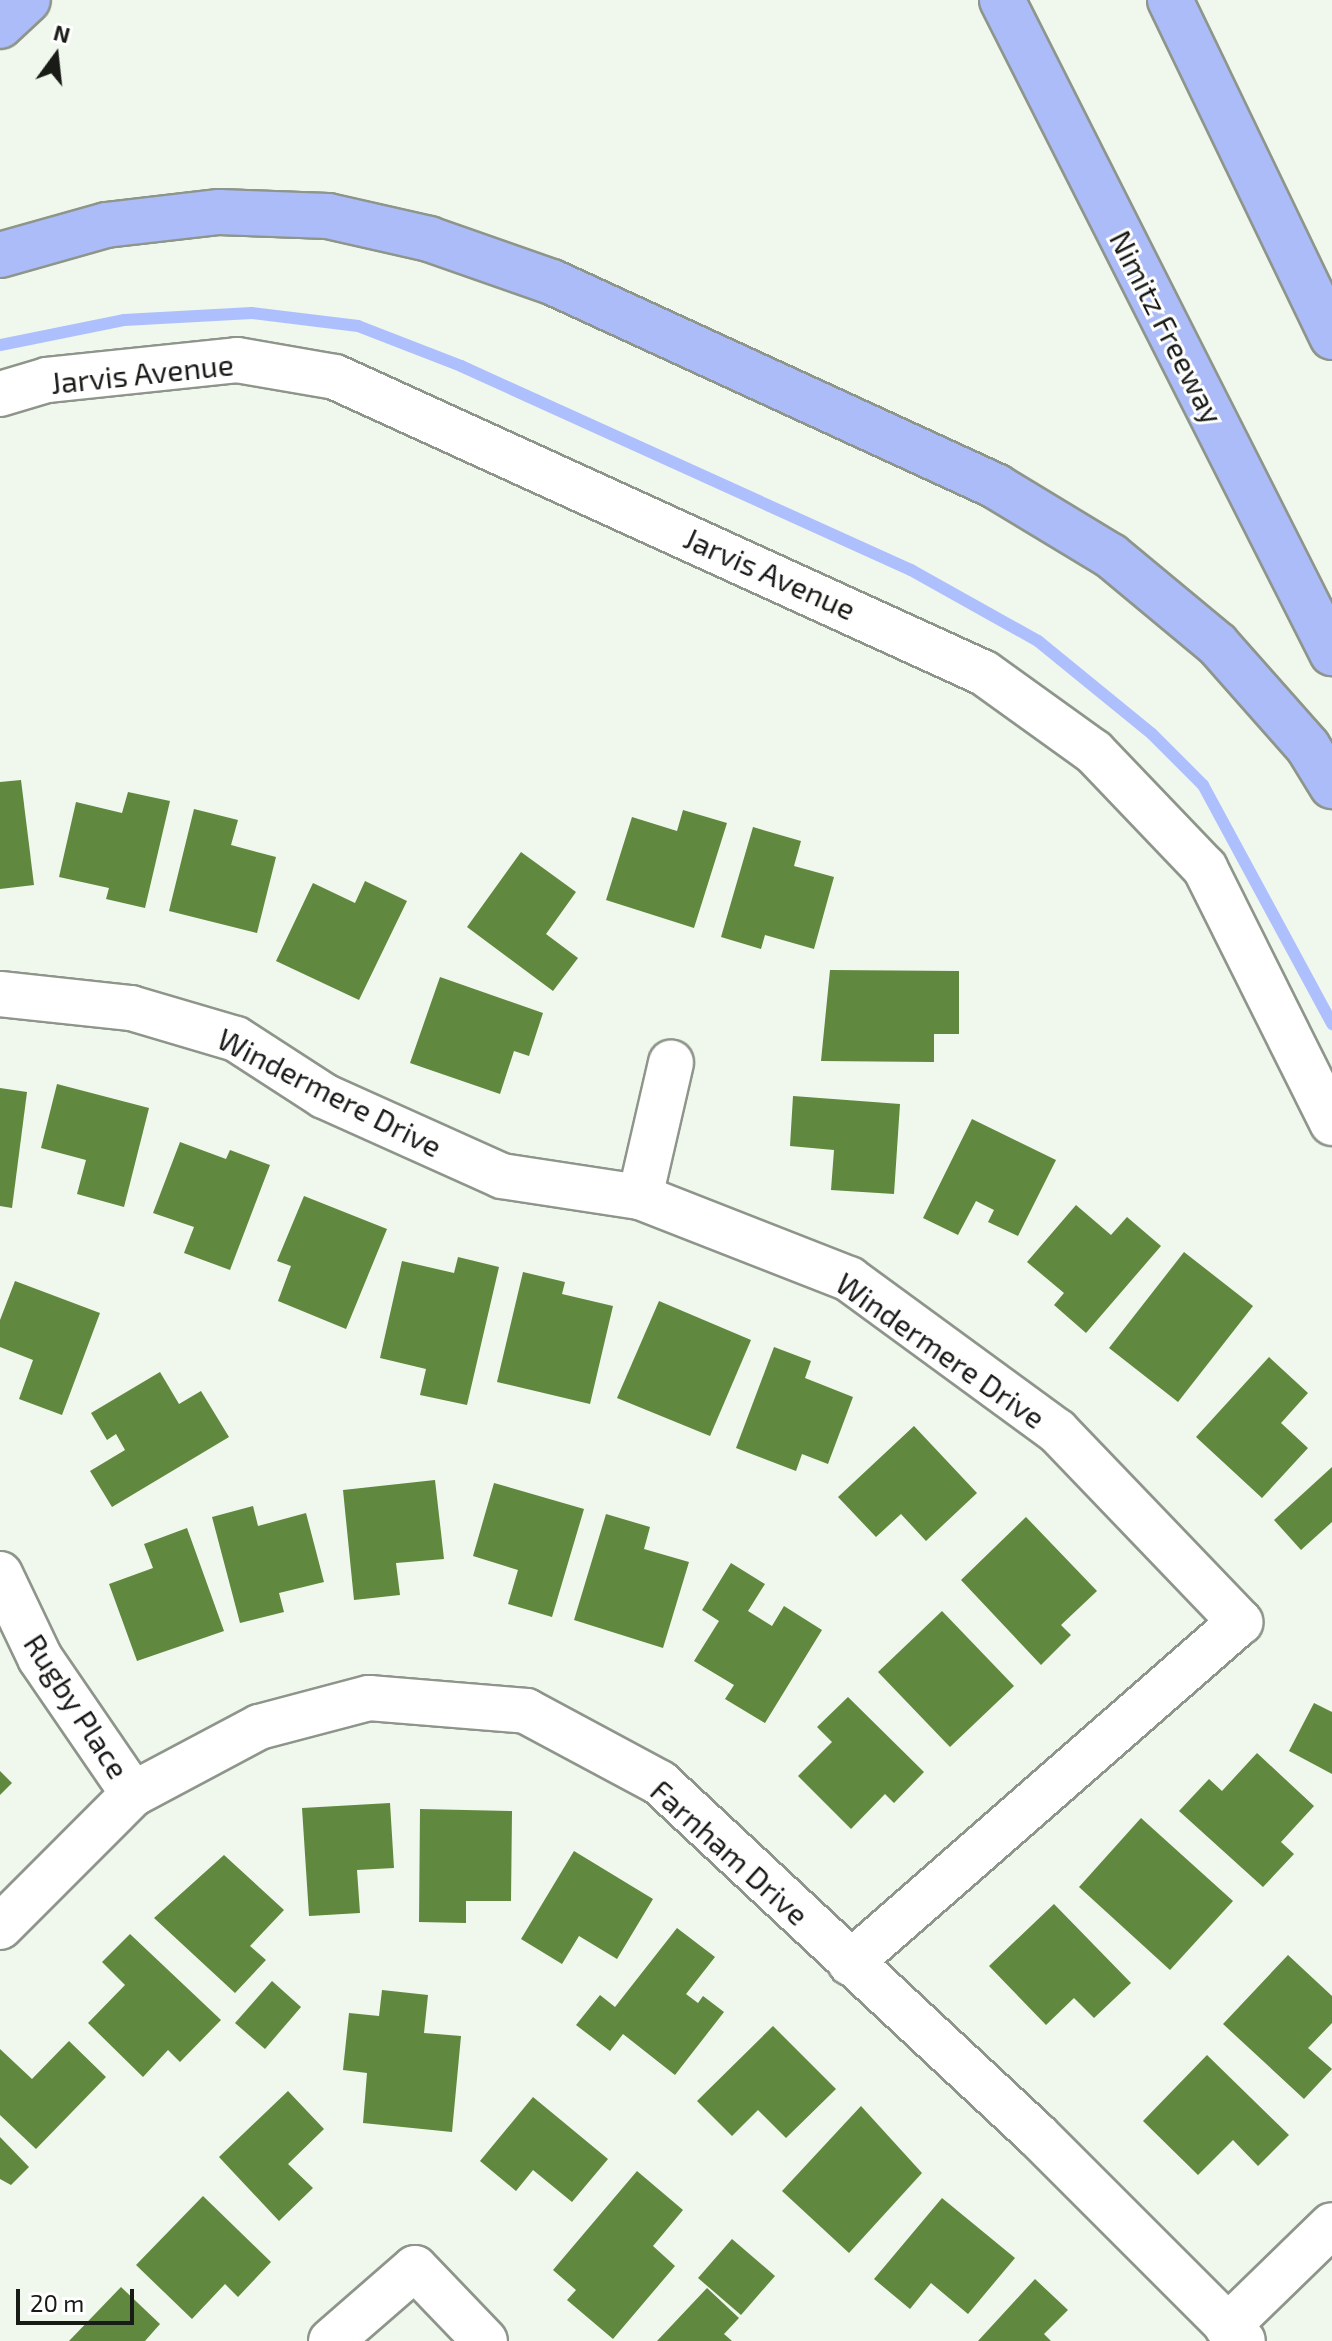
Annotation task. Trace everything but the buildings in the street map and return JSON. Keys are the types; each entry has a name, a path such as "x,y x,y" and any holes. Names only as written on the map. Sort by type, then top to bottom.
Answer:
{"highway":[{"path":"0,26 28,0"},
{"path":"1170,0 1332,337"},
{"name":"Nimitz Freeway","path":"1003,2 1332,653"},
{"path":"0,255 106,225 219,212 328,216 429,239 552,282 997,487 1111,556 1217,644 1308,747 1332,786"}],"street":[{"name":"Jarvis Avenue","path":"0,394 47,380 237,360 335,377 984,673 1094,752 1205,868 1332,1123"},
{"name":"Windermere Drive","path":"0,994 131,1008 236,1039 324,1096 502,1176 640,1197 849,1279 1057,1431 1240,1622 850,1963"},
{"path":"640,1197 671,1063"},
{"name":"Rugby Place","path":"0,1574 40,1658 133,1794"},
{"name":"Farnham Drive","path":"0,1927 133,1794 259,1727 369,1698 526,1711 660,1783 1037,2135 1235,2334"},
{"path":"1235,2334 1332,2225"},
{"path":"331,2341 415,2268 485,2341"}],"waterway":[{"path":"0,345 124,320 252,313 358,326 461,366 911,570 1038,641 1152,734 1203,785 1332,1024"}]}
